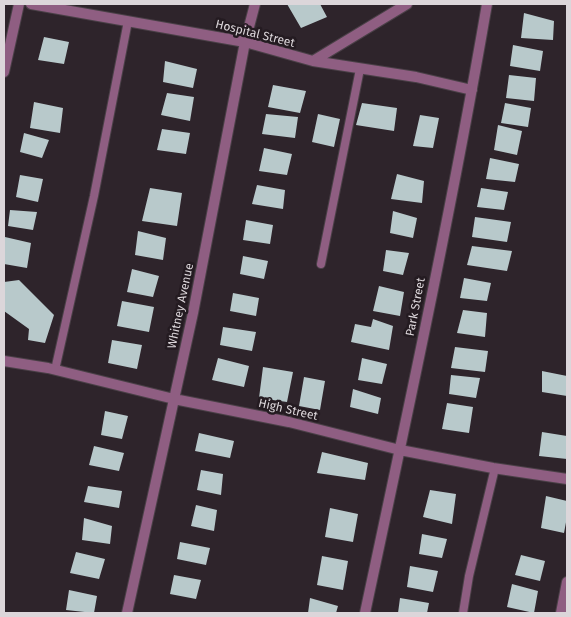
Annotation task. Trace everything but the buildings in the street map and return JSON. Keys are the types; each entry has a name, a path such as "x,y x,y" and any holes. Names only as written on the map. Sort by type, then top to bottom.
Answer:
{"street":[{"path":"4,72 19,4"},
{"name":"Hospital Street","path":"31,4 245,42 313,62 416,77 472,90"},
{"name":"Whitney Avenue","path":"127,613 193,313 245,42 255,4"},
{"path":"313,62 407,4"},
{"name":"Park Street","path":"365,613 400,450 472,90 487,4"},
{"name":"High Street","path":"4,361 55,370 174,399 289,422 400,450 567,480"},
{"path":"561,613 567,582"}],"lane":[{"path":"55,370 94,196 128,21"},
{"path":"321,264 360,69"},
{"path":"463,613 469,576 495,468"}]}
